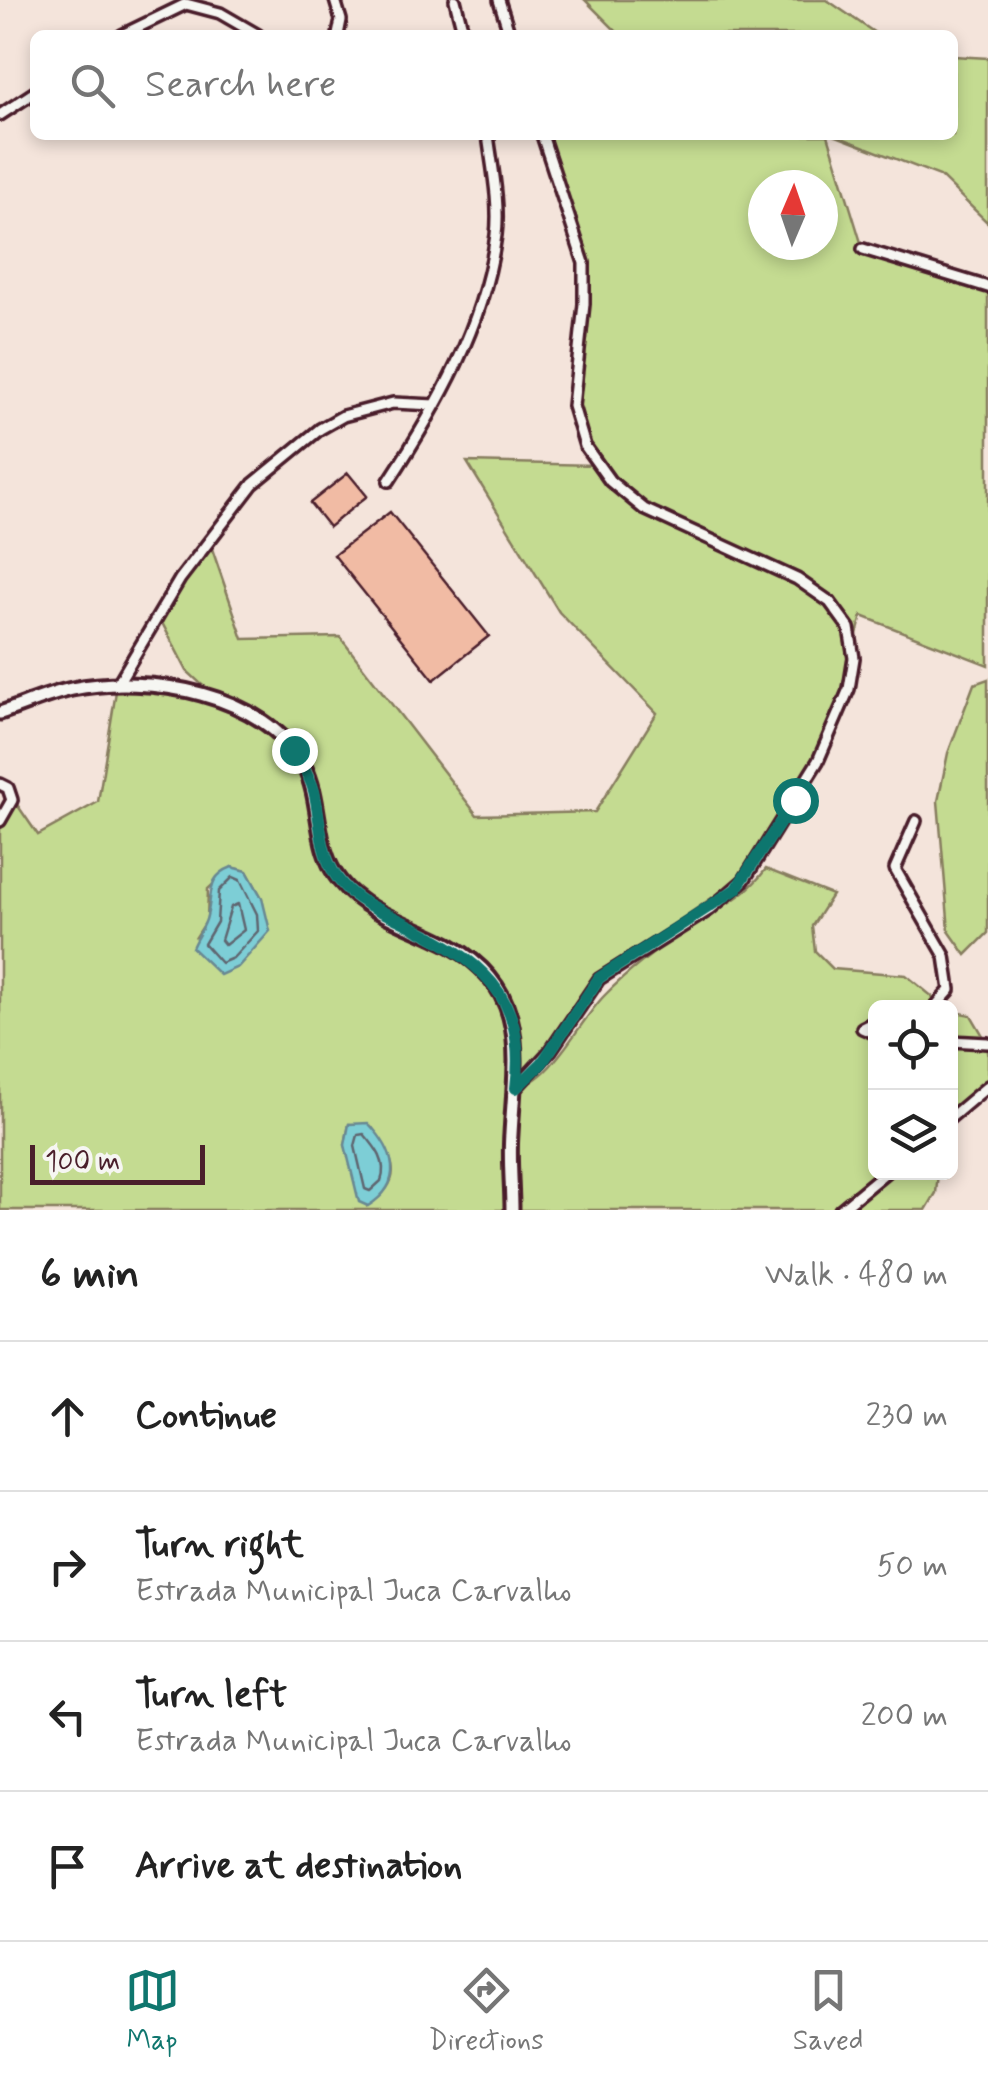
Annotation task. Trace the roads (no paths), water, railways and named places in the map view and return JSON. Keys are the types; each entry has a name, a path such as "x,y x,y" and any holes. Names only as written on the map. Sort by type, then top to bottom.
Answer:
{"street":[{"path":"335,0 341,20 339,30"},
{"path":"455,0 463,30"},
{"path":"500,0 509,30"},
{"path":"132,30 186,4 220,14 249,30"},
{"path":"0,115 30,95"},
{"path":"389,481 435,404 472,327 496,232 488,140"},
{"path":"516,1088 542,1063 599,978 708,910 744,880 823,750 849,689 854,658 848,628 830,602 798,579 644,509 596,464 572,406 584,304 584,263 544,140"},
{"path":"863,249 988,287"},
{"path":"117,684 180,579 253,484 296,454 320,429 343,416 393,403 435,404"},
{"path":"0,713 70,689 117,684 214,696 274,730 294,750 313,789 323,850 344,887 367,904 455,948 486,973 504,997 517,1045 510,1135 512,1210"},
{"path":"0,784 8,788 12,800 0,821"},
{"path":"916,821 895,869 950,970 950,990 941,1000"},
{"path":"958,1041 988,1043"},
{"path":"958,1111 988,1086"},
{"path":"840,1210 876,1180"}],"water":[{"path":"232,867 247,871 262,898 270,931 238,967 220,975 192,948 206,920 214,881"},
{"path":"368,1123 385,1145 392,1166 387,1187 368,1206 359,1202 345,1145 349,1124"}]}
